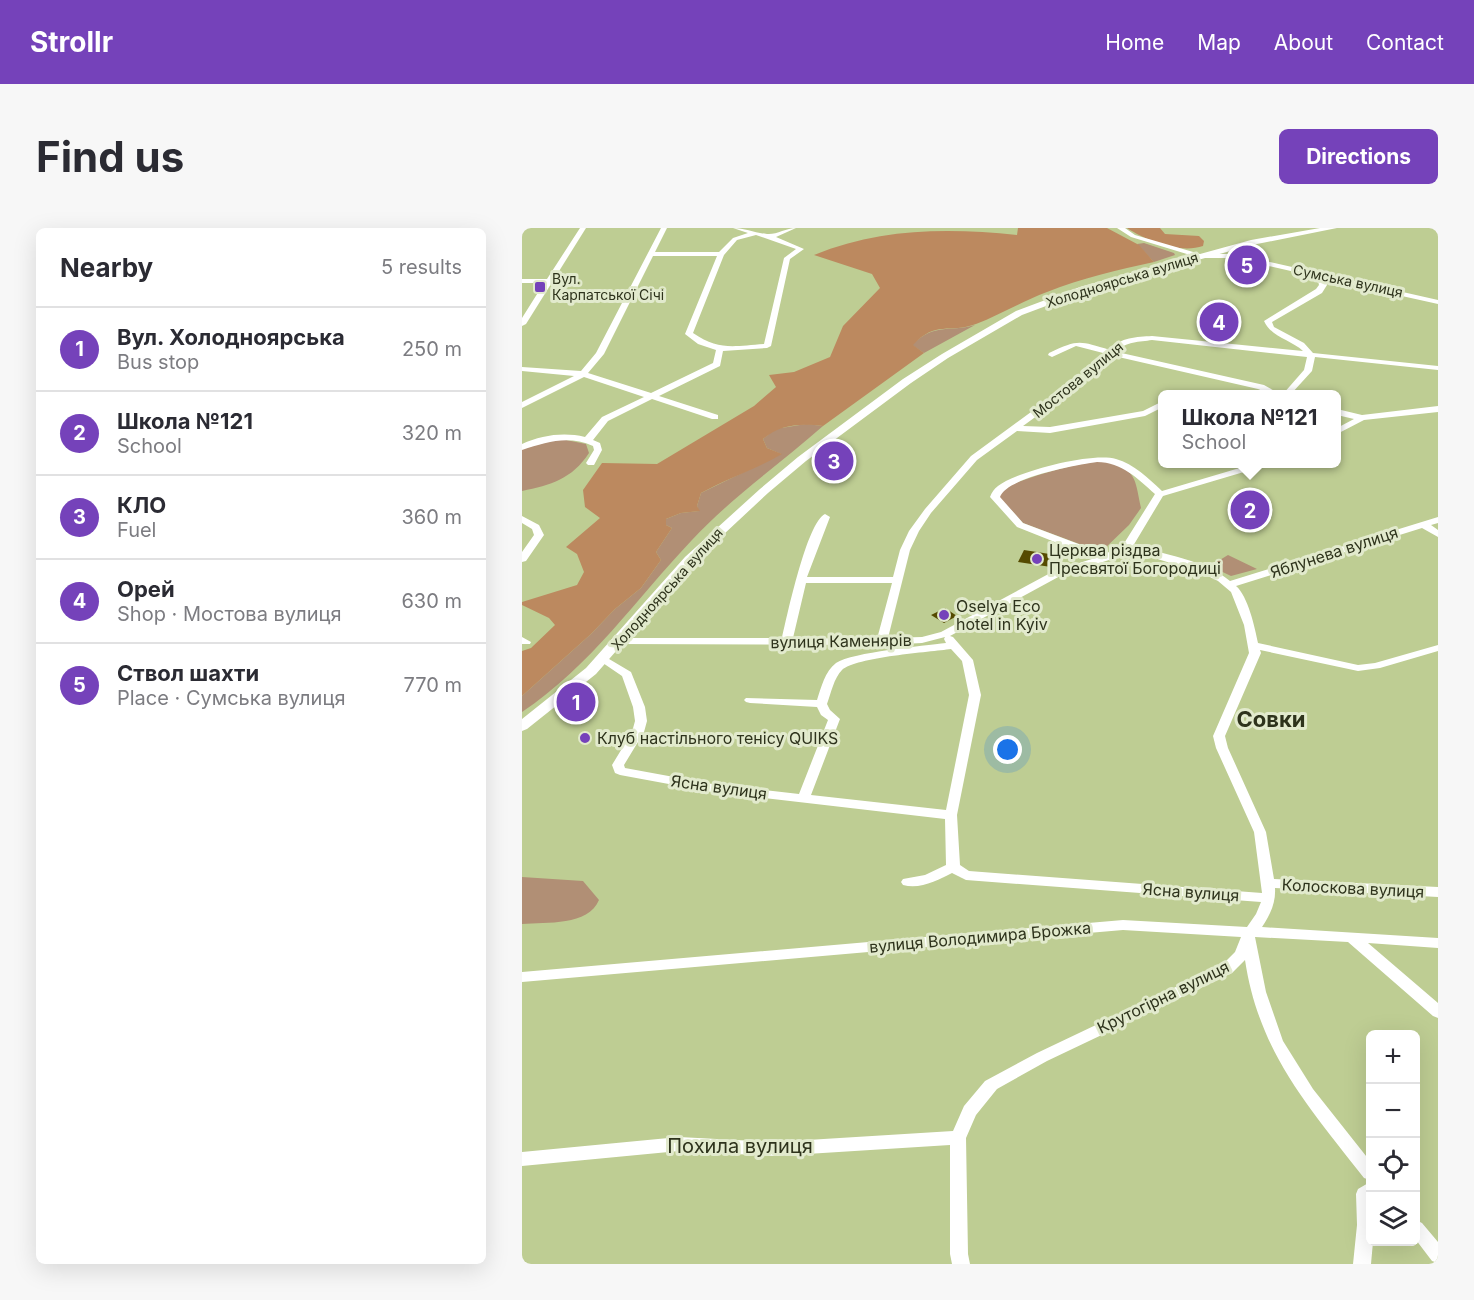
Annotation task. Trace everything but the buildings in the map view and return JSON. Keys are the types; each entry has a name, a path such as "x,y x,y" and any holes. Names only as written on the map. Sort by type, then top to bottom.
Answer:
{"main road":[{"name":"Холодноярська вулиця","path":"522,726 604,659 689,560 729,521 802,459 907,381 1018,313 1083,289 1251,243 1333,228"}],"street":[{"path":"522,324 583,228"},
{"path":"522,405 583,374 600,354 664,228"},
{"path":"735,240 736,228 756,233 770,237 801,249 787,258 767,346 720,350 701,342 689,333 721,254 735,240 756,233"},
{"path":"770,237 794,228"},
{"name":"Сумська вулиця","path":"1120,228 1133,236 1200,256 1234,256 1438,302"},
{"path":"651,254 721,254"},
{"path":"1291,390 1308,371 1311,355 1301,345 1270,328 1268,321 1319,291 1323,285 1320,275"},
{"path":"522,281 550,281"},
{"name":"Мостова вулиця","path":"882,642 905,550 914,531 928,511 974,458 1104,362 1112,350 1124,342 1145,338 1438,368"},
{"path":"1052,355 1078,344 1267,390"},
{"path":"588,440 605,419 717,364 720,350"},
{"path":"522,369 583,374 715,417"},
{"path":"1017,428 1050,430 1145,412 1158,407"},
{"path":"1341,413 1362,418 1438,410"},
{"path":"1341,429 1362,418"},
{"path":"522,447 558,437 588,440 597,445 598,450 591,463"},
{"path":"1105,558 1020,525 995,497 1000,488 1035,474 1075,463 1106,459 1129,468 1160,495"},
{"path":"1248,468 1160,495 1127,547 1185,564 1230,584 1236,591 1255,646 1358,668 1411,658 1438,648"},
{"path":"788,641 800,580 812,543 825,517"},
{"path":"522,519 536,527 539,535 522,559"},
{"name":"Яблунева вулиця","path":"1230,584 1438,520"},
{"path":"1423,524 1438,534"},
{"name":"вулиця Каменярів","path":"618,641 882,642 922,640 945,634 1058,573 1105,558 1127,547"},
{"path":"800,580 897,580"},
{"path":"908,882 928,879 953,867 951,815 975,695 967,660 945,634"},
{"path":"802,799 834,719 825,712 821,704 833,675 845,662 954,645"},
{"name":"Крутогірна вулиця","path":"961,1264 958,1254 958,1138 970,1111 991,1085 1042,1057 1227,969 1241,955 1250,933 1262,916 1269,898 1269,883 1260,832 1222,748 1219,736 1255,653 1255,646"},
{"name":"Ясна вулиця","path":"604,659 627,674 641,721 638,732 619,760 619,770 712,788 951,815"},
{"path":"750,699 821,704"},
{"name":"Ясна вулиця","path":"953,867 966,875 1269,898"},
{"name":"Колоскова вулиця","path":"1269,883 1438,892"},
{"name":"вулиця Володимира Брожка","path":"522,976 1123,925 1250,933 1284,932 1353,938 1379,937 1438,944"},
{"path":"1250,933 1251,962 1275,1040 1294,1072 1366,1166"},
{"path":"1353,938 1438,1012"},
{"name":"Похила вулиця","path":"522,1159 679,1144 775,1149 958,1138"},
{"path":"1362,1264 1366,1225 1364,1194 1367,1192"},
{"path":"1420,1233 1438,1255"}],"shaded area":[{"path":"1018,228 1107,228 1139,245 1154,262 1060,287 976,324 929,333 913,345 924,353 823,426 792,426 770,434 763,439 767,448 782,454 701,493 697,506 700,511 681,513 666,519 666,525 672,528 656,552 661,560 641,588 615,609 591,634 522,696 522,651 531,648 555,625 549,618 522,605 522,602 577,585 584,572 577,554 566,547 600,518 585,507 583,490 602,463 657,464 754,406 776,387 769,375 794,372 830,357 843,326 880,288 872,274 814,255 839,246 889,235 965,231 1017,235"},
{"path":"1127,228 1160,228 1165,234 1199,236 1204,241 1203,246 1184,248 1164,245"},
{"path":"1144,243 1175,255 1154,262 1137,244"},
{"path":"975,325 924,353 912,345 928,333"},
{"path":"806,424 823,426 739,495 707,525 671,562 591,653 547,694 522,712 522,696 591,634 615,609 641,588 661,560 656,552 672,528 666,525 666,519 681,513 699,511 697,506 701,493 781,454 767,448 763,439 775,429"},
{"path":"561,439 586,444 589,453 575,469 560,480 522,491 522,449 537,443"},
{"path":"1105,460 1123,468 1132,476 1141,508 1129,525 1101,552 1023,523 998,496 1000,489 1026,479"},
{"path":"1228,555 1257,569 1231,576 1210,566"},
{"path":"522,877 583,881 599,900 594,908 576,918 566,921 522,924"}],"place":[{"name":"Ствол шахти","path":"1247,265"},
{"name":"Вул. Карпатської Січі","path":"540,287"},
{"name":"Орей","path":"1219,322"},
{"name":"КЛО","path":"834,461"},
{"name":"Школа №121","path":"1250,510"},
{"name":"Церква різдва Пресвятої Богородиці","path":"1037,559"},
{"name":"Oselya Eco hotel in Kyiv","path":"944,615"},
{"name":"Вул. Холодноярська","path":"576,702"},
{"name":"Клуб настільного тенісу QUIKS","path":"585,738"}],"district":[{"name":"Совки","path":"1271,719"}]}
